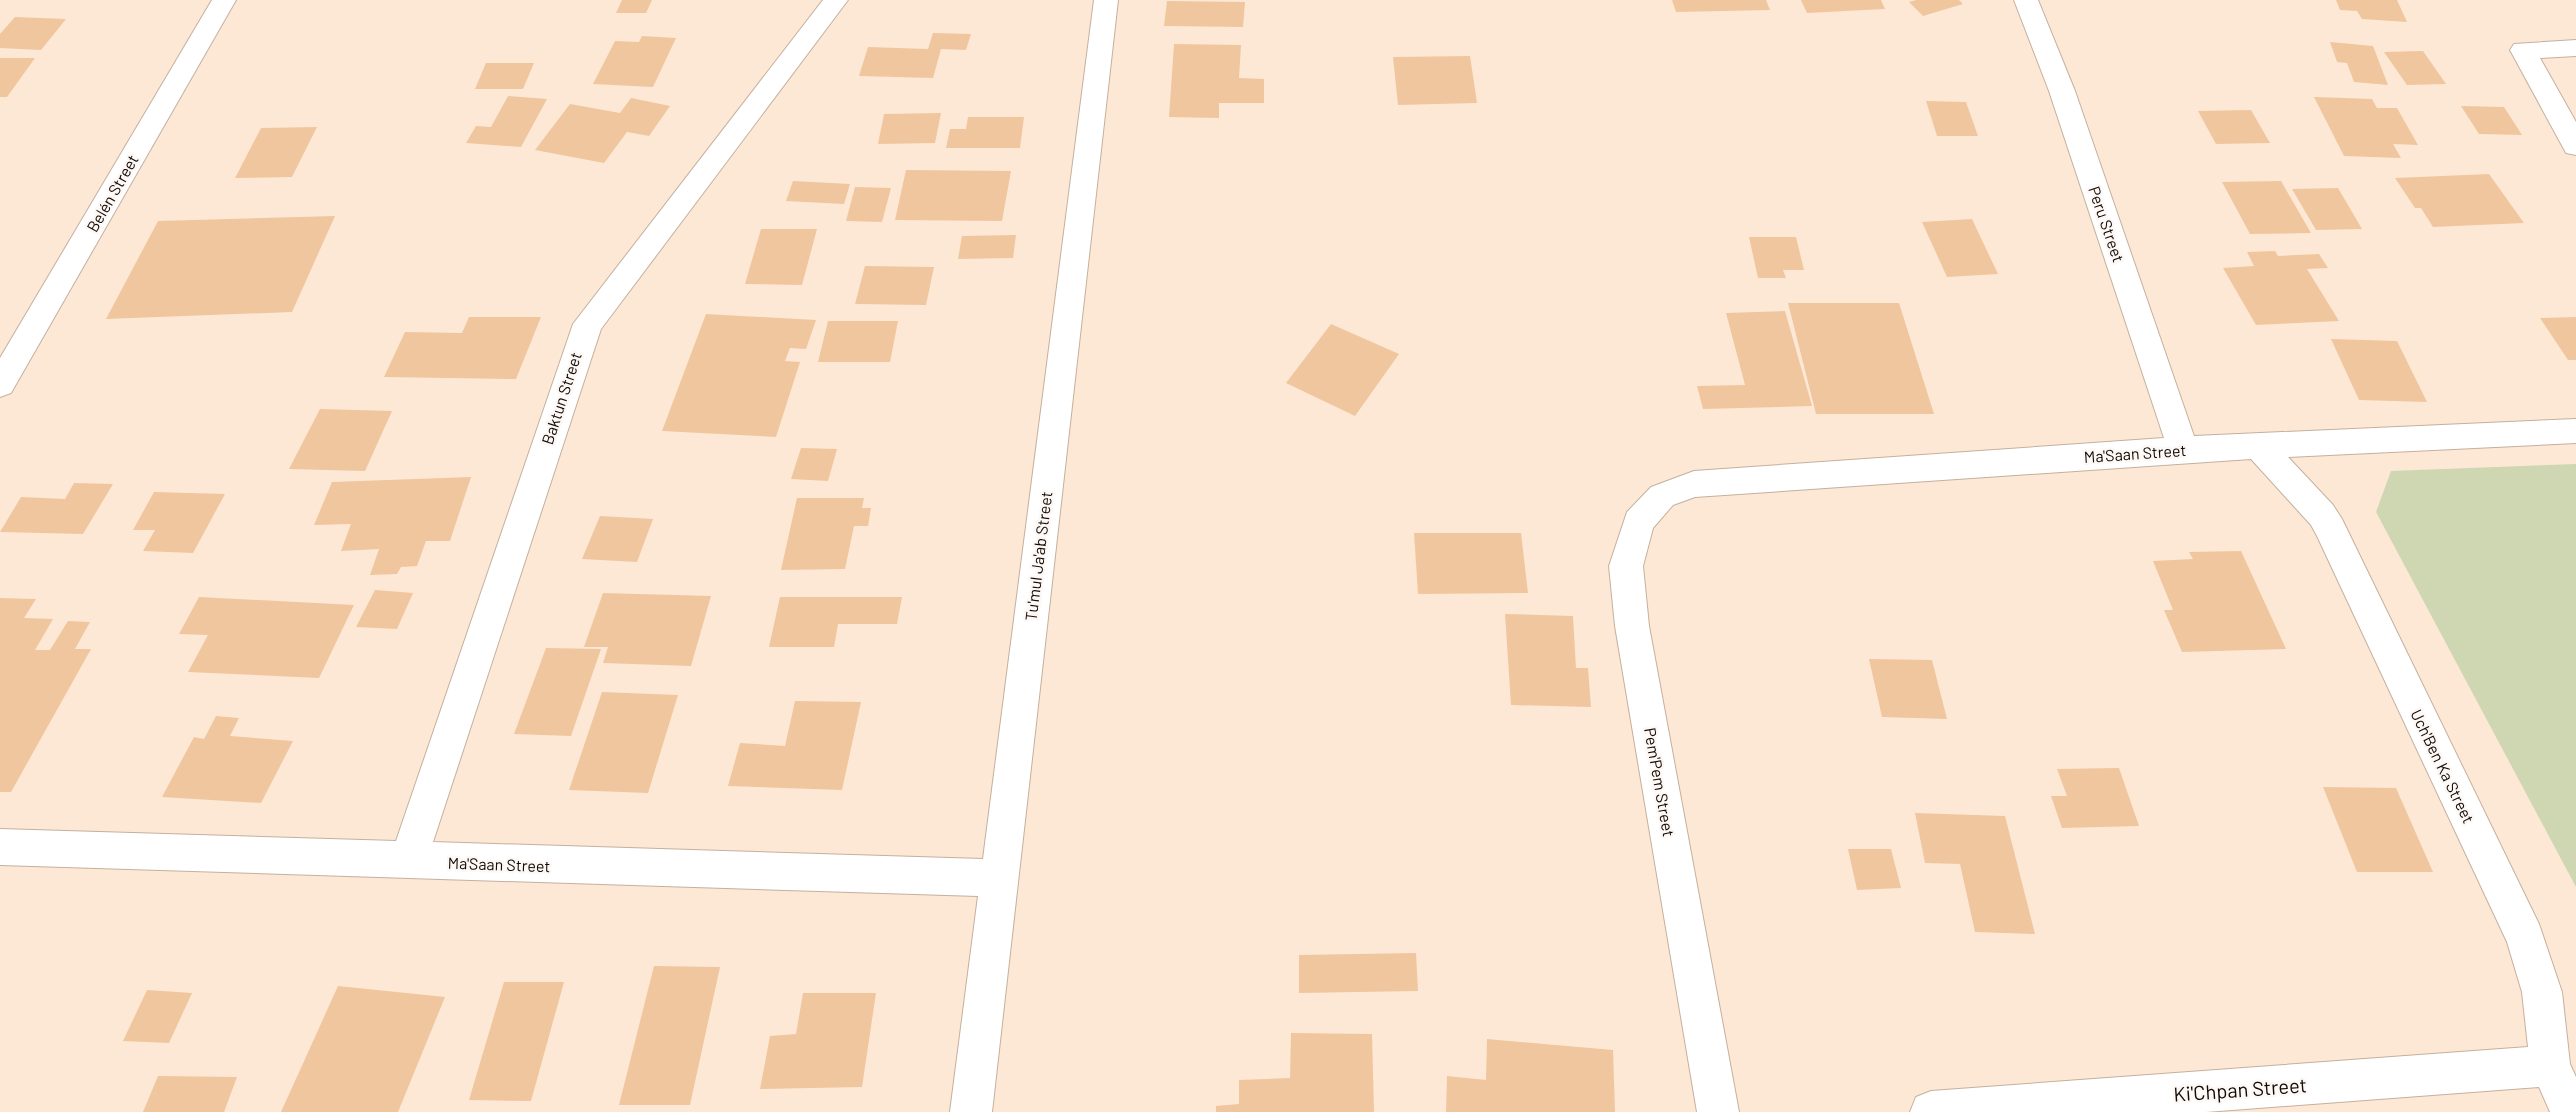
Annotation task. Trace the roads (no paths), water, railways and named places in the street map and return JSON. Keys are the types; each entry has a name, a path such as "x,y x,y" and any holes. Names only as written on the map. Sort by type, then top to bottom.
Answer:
{"street":[{"name":"Belén Street","path":"0,386 224,0"},
{"name":"Baktun Street","path":"408,861 575,357 588,324 836,0"},
{"name":"Tu'mul Ja'ab Street","path":"971,1112 1106,0"},
{"name":"Peru Street","path":"2026,0 2062,91 2183,449"},
{"path":"2576,48 2523,50 2576,146"},
{"name":"Ma'Saan Street","path":"1694,484 2183,449 2576,431"},
{"name":"Uch'Ben Ka Street","path":"2259,446 2322,515 2330,529 2525,938 2542,992 2550,1066 2571,1112"},
{"name":"Pem'Pem Street","path":"1694,484 1662,496 1638,522 1626,566 1632,626 1718,1112"},
{"name":"Ma'Saan Street","path":"0,847 998,878"},
{"name":"Ki'Chpan Street","path":"1931,1112 2550,1066"}]}
